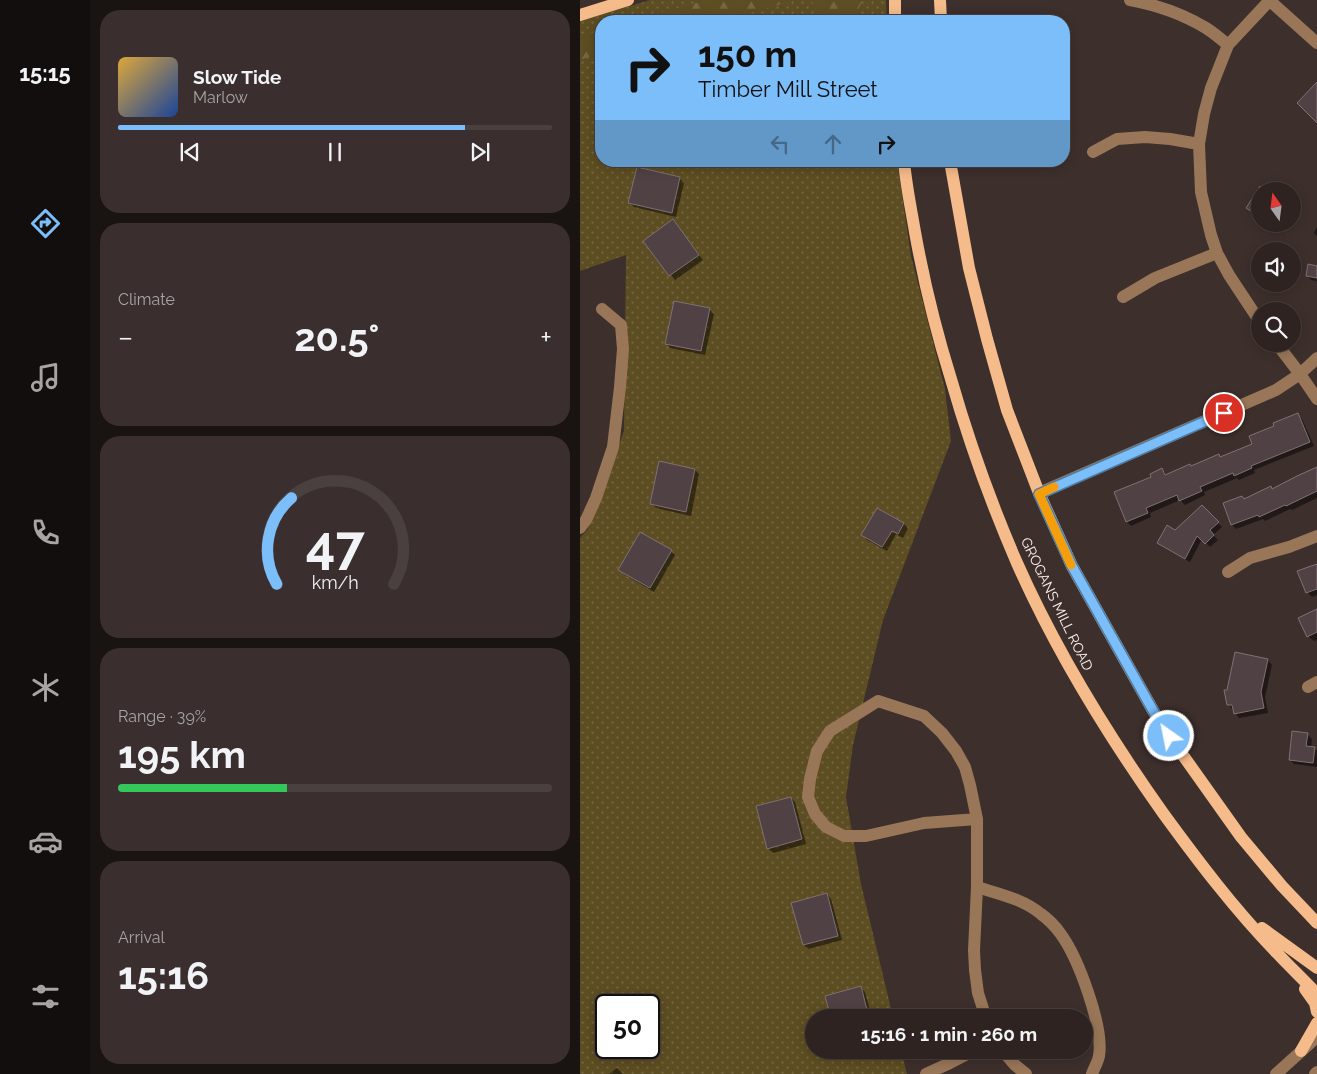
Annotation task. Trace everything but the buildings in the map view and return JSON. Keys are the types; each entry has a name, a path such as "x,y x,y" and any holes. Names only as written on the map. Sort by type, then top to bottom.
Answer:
{"main road":[{"path":"580,15 628,0"},
{"path":"940,0 941,15"},
{"name":"GROGANS MILL ROAD","path":"905,167 922,271 940,345 963,420 985,482 1039,609 1076,680 1131,768 1192,853 1276,952 1317,994"},
{"path":"951,167 969,268 1007,410 1039,494 1072,566 1160,723 1241,837 1282,886 1317,923"},
{"path":"1244,915 1317,968"},
{"path":"1276,952 1315,1003 1317,1012"},
{"path":"1301,1051 1317,1023"}],"street":[{"path":"1130,0 1164,8 1186,17 1208,29 1228,45"},
{"path":"1251,309 1229,276 1217,252 1206,217 1201,192 1199,144 1204,114 1211,88 1228,45 1270,0 1317,43"},
{"path":"1093,152 1117,139 1170,138 1199,144"},
{"path":"1123,297 1155,278 1217,252"},
{"path":"580,528 586,520 596,498 613,447 620,387 623,349 621,325 602,309"},
{"path":"1282,352 1317,399"},
{"path":"1039,494 1276,390 1300,374 1317,358"},
{"path":"1228,572 1250,558 1289,547 1317,536"},
{"path":"977,820 924,823 866,836 844,836 826,826 815,814 808,797 817,751 830,731 878,701 924,716 942,733 956,751 965,767 977,820 977,887 974,950 978,993 983,1009"},
{"path":"977,887 1027,905 1051,923 1060,933 1082,977 1097,1024 1099,1057 1092,1074"},
{"path":"1276,1074 1317,1037"},
{"path":"926,1074 958,1059"},
{"path":"1010,1059 1026,1074"}],"green space":[{"path":"650,0 886,0 887,15 600,15"},
{"path":"707,0 796,0 742,15 652,15"},
{"path":"811,0 863,0 855,15 820,15"},
{"path":"595,16 595,167 898,167 911,256 945,389 951,441 883,620 853,745 846,797 861,884 891,1009 805,1009 805,1059 903,1059 907,1074 580,1074 580,538 588,529 624,431 626,255 580,271 580,21"},
{"path":"595,32 595,55 580,60 580,37"}],"slow traffic":[{"path":"1054,487 1039,494 1071,565"}],"route":[{"path":"1169,736 1095,610 1072,566 1039,494 1224,413"}]}
